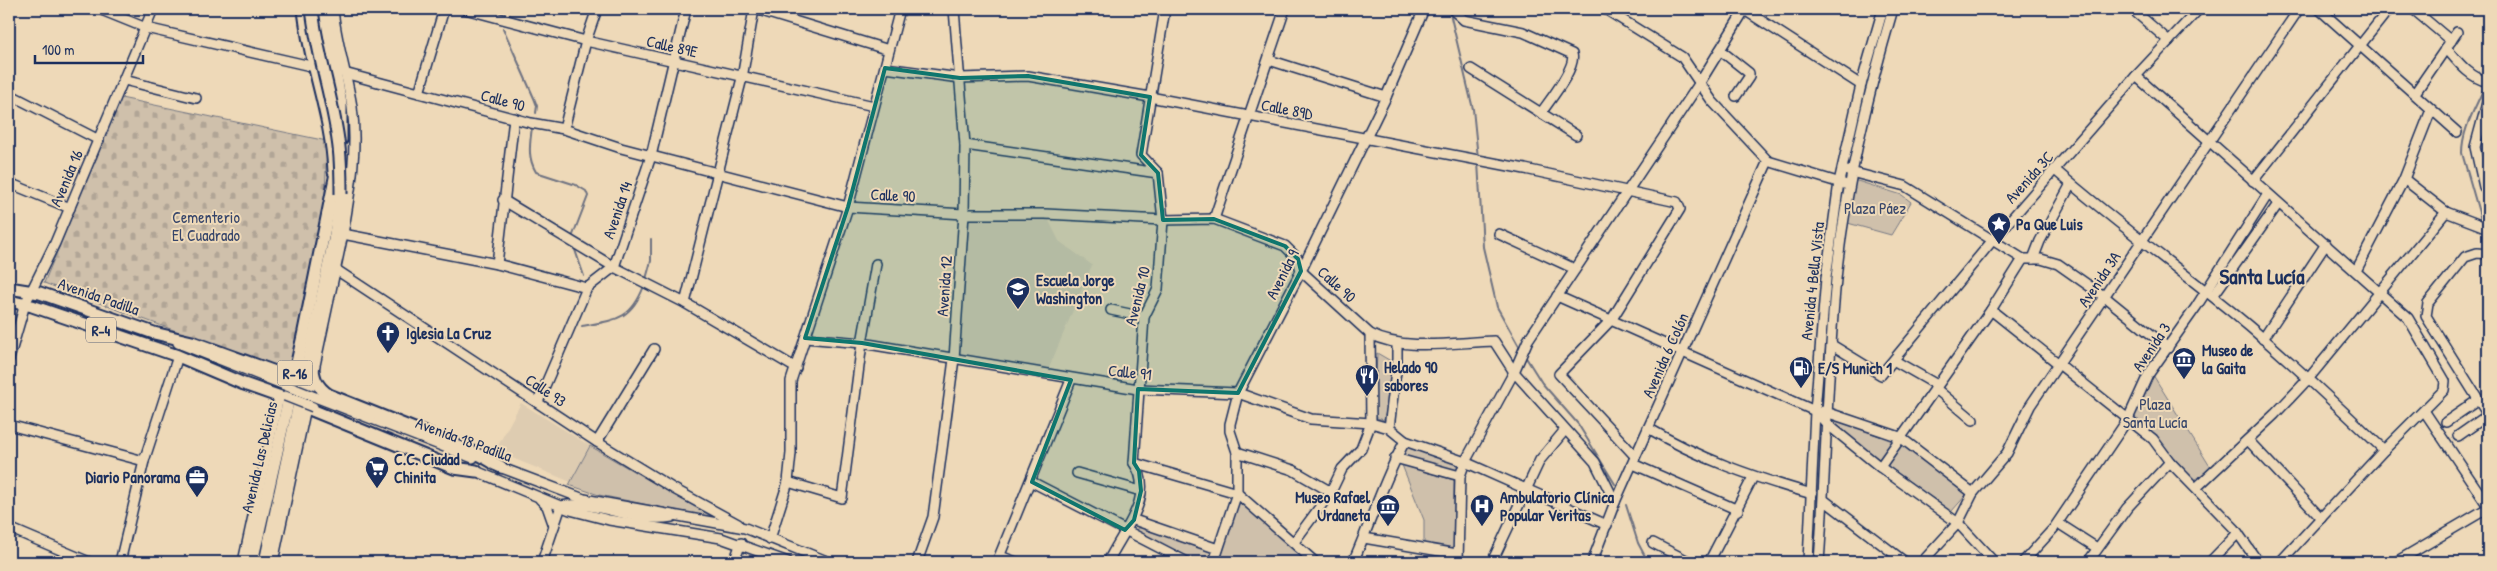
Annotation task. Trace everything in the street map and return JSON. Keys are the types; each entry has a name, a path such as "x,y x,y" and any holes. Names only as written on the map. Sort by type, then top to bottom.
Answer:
{"main road":[{"name":"R-16","path":"304,9 308,39 333,148 334,183"},
{"name":"Avenida Las Delicias","path":"252,562 293,403 311,349 334,240 341,194 339,143 316,43 312,9"},
{"name":"R-16","path":"324,9 341,122 334,183"},
{"name":"Avenida Las Delicias","path":"265,562 293,403 296,370 334,183"},
{"name":"R-4","path":"9,288 32,292"},
{"name":"Avenida Padilla","path":"32,292 154,333 192,342 278,373 284,374 296,370"},
{"name":"R-4","path":"9,301 25,304"},
{"name":"Avenida Padilla","path":"25,304 178,356 454,468 476,471"},
{"path":"311,349 314,375 320,389 329,395 482,456 500,467"},
{"path":"293,403 314,375"}],"street":[{"path":"99,9 146,28 315,67"},
{"name":"Avenida 16","path":"9,359 25,304 70,208 153,9"},
{"name":"R-16","path":"314,375 343,234 350,192 354,136 352,107 336,38 333,9"},
{"path":"419,93 444,9"},
{"name":"Calle 89E","path":"465,9 586,41 742,78 874,106"},
{"path":"564,129 586,41 597,9"},
{"name":"Avenida 14","path":"614,268 652,156 686,9"},
{"path":"685,303 742,78 755,9 890,50"},
{"path":"770,539 788,482 791,453 790,395 796,368 848,208 900,9"},
{"name":"Avenida 12","path":"917,562 933,517 954,359 964,214 965,145 954,9"},
{"path":"1158,173 1141,155 1165,9"},
{"path":"1214,219 1285,9"},
{"name":"Avenida 9","path":"1214,562 1237,493 1237,452 1230,431 1230,424 1238,393 1301,271 1386,97 1424,9"},
{"path":"1452,9 1464,20 1523,32 1572,54 1574,58 1571,68 1540,113"},
{"path":"1606,9 1682,57 1699,84 1768,161 1850,185"},
{"path":"1364,538 1458,558 1460,476 1465,462 1516,368 1528,340 1699,84 1744,9 1861,85"},
{"name":"Avenida 4 Bella Vista","path":"1808,562 1815,411 1826,278 1839,182 1861,85 1883,9"},
{"name":"Avenida 4 Bella Vista","path":"1819,562 1836,278 1852,172 1870,86 1892,9"},
{"path":"2132,9 2169,41"},
{"name":"Avenida 3C","path":"1832,345 1882,375 1992,241 2136,76 2199,9"},
{"name":"Avenida 3A","path":"1922,562 1958,522 1973,493 2007,453 2030,406 2209,140 2300,9"},
{"path":"2319,9 2360,43 2457,132"},
{"path":"2253,181 2360,43 2389,9"},
{"path":"2413,9 2448,44 2467,72 2478,79 2488,82"},
{"path":"2415,93 2457,32"},
{"path":"1720,50 1749,73 1749,77 1736,96"},
{"path":"1269,60 1386,97"},
{"name":"Calle 89D","path":"885,68 960,78 1028,76 1150,97 1629,190 1674,201 1679,204 1680,209 1612,319"},
{"path":"1471,69 1576,135"},
{"name":"Calle 90","path":"344,73 514,118 564,129 652,156 848,208 964,214 1045,214 1163,220 1214,219 1285,246 1298,259 1301,271 1370,334 1397,344 1494,341 1516,368"},
{"path":"2136,76 2278,204 2382,292 2414,326 2444,377 2444,390 2425,412 2384,450 2280,562"},
{"path":"124,80 196,98"},
{"path":"9,94 99,140"},
{"path":"2484,187 2475,147 2488,99"},
{"path":"2356,271 2404,179 2431,110"},
{"path":"497,264 514,118"},
{"path":"965,145 1158,173"},
{"name":"Avenida 6 Colón","path":"1592,562 1615,502 1768,161"},
{"path":"1842,169 1905,186 2023,259 2058,264 2105,297 2168,348"},
{"path":"2055,170 2141,243 2209,294 2309,378 2384,450"},
{"name":"Avenida 10","path":"1134,520 1141,491 1140,471 1134,463 1144,317 1158,288 1163,220 1158,173"},
{"path":"2404,179 2446,212 2488,228"},
{"path":"9,183 70,208"},
{"path":"2033,259 2040,241 2072,184"},
{"name":"Avenida 3","path":"2209,294 2231,252 2268,194"},
{"path":"503,200 614,268 685,303 796,368"},
{"name":"Avenida 3","path":"2023,562 2058,523 2128,419 2148,375 2209,294 2240,258 2278,204"},
{"path":"2196,488 2248,440 2309,378 2382,292 2446,212"},
{"path":"343,234 497,264 587,288"},
{"path":"1499,234 1575,269"},
{"path":"2263,339 2326,244"},
{"path":"2231,252 2240,258"},
{"path":"2458,436 2488,415 2426,316 2425,310 2428,302 2465,257 2477,253 2488,254"},
{"path":"1880,467 1991,310 2023,259"},
{"path":"788,482 842,498 862,344 876,264"},
{"path":"538,402 587,288 614,268"},
{"name":"Calle 93","path":"335,269 597,442 674,489 745,528"},
{"path":"1557,296 1683,350 1815,411 1827,411 1900,437 1973,493"},
{"path":"1111,310 1144,317"},
{"path":"1991,310 2153,439 2170,462 2238,533 2258,562"},
{"path":"1612,319 1559,374 1634,460 1738,510"},
{"name":"Avenida 18 Padilla","path":"154,333 209,360 404,438 476,471 561,506 609,520 741,544 788,562"},
{"path":"1294,542 1330,492 1342,469 1361,449 1371,423 1370,334"},
{"name":"Calle 91","path":"805,338 862,344 1138,390 1238,393 1311,419 1371,423 1389,428 1405,440 1465,462 1607,525"},
{"path":"1389,428 1397,364 1397,344"},
{"path":"597,442 654,349"},
{"path":"120,562 144,461 178,356"},
{"name":"Avenida 18 Padilla","path":"178,356 209,360"},
{"path":"1895,361 1936,387 1973,420"},
{"path":"1516,368 1565,430 1595,462 1615,502"},
{"path":"1016,562 999,559 1032,482 1071,380"},
{"path":"2446,422 2478,400"},
{"name":"Avenida Las Delicias","path":"243,562 293,403"},
{"name":"Avenida Las Delicias","path":"273,562 293,403"},
{"path":"1815,411 1826,424 1880,467 1958,522 1994,562"},
{"path":"2396,562 2488,507 2425,412"},
{"path":"9,425 144,461"},
{"path":"1648,428 1684,450 1753,477 1812,494"},
{"path":"1492,562 1525,488 1540,460 1565,430"},
{"name":"Avenida 18 Padilla","path":"404,438 500,467 584,499 745,528 829,562"},
{"path":"1353,562 1405,440"},
{"path":"2248,440 2321,518"},
{"path":"1237,452 1293,470 1330,492"},
{"path":"1396,458 1460,476"},
{"path":"2088,562 2127,508 2170,462"},
{"path":"1134,463 1237,493 1315,562"},
{"path":"1077,473 1141,491"},
{"path":"1709,562 1738,510 1753,477"},
{"path":"1032,482 1187,562"},
{"path":"538,497 547,506 554,527"},
{"path":"1824,500 1905,562"},
{"path":"542,562 561,506 574,503 645,518 662,519 680,516"},
{"path":"1108,562 1124,530 1134,520 1218,549"},
{"path":"2058,523 2097,548"},
{"path":"9,528 89,562"},
{"path":"2210,562 2238,533"},
{"path":"1653,543 1690,562"},
{"path":"734,562 741,544"}],"highlighted area":[{"path":"885,68 960,78 1028,76 1150,97 1141,155 1158,173 1163,220 1214,219 1285,246 1298,259 1301,271 1238,393 1138,389 1134,463 1139,471 1141,491 1134,520 1125,530 1032,482 1071,380 862,343 805,338 848,207"}],"shaded area":[{"name":"Escuela Jorge Washington","path":"1048,219 1059,241 1092,265 1049,368 960,355 967,220"},
{"path":"521,403 590,446 571,482 495,451"}],"green space":[{"name":"Cementerio El Cuadrado","path":"121,98 327,141 325,197 289,372 44,283"},
{"name":"Plaza Páez","path":"1854,180 1902,195 1911,202 1891,235 1844,222 1848,222"},
{"path":"1377,353 1396,364 1384,420 1374,417"},
{"name":"Plaza Santa Lucía","path":"2153,375 2211,468 2194,480 2157,439 2130,420"},
{"path":"1833,418 1892,441 1879,459 1830,422"},
{"path":"1902,444 1967,494 1951,512 1887,465"},
{"path":"590,446 714,518 599,495 569,485"},
{"path":"1408,446 1460,463 1456,471 1402,456"},
{"path":"1402,465 1454,480 1454,551 1424,544 1424,520"},
{"path":"1233,494 1309,562 1217,562"},
{"path":"1140,525 1212,550 1208,562 1195,562 1135,531"}],"waterway":[{"path":"1450,13 1473,109 1478,158"},
{"path":"503,28 534,98 537,106 536,113"},
{"path":"2482,223 2462,153 2467,127 2484,88"},
{"path":"532,127 530,156 536,172 576,185 586,191 588,196 573,235"},
{"path":"1478,162 1483,247 1497,307 1521,350"},
{"path":"646,279 651,261 651,239"},
{"path":"574,247 584,276"},
{"path":"582,326 613,320 628,312 634,306 644,286"},
{"path":"1525,356 1542,383 1578,424 1615,484"},
{"path":"1626,505 1638,543 1648,562"}],"place":[{"name":"Pa Que Luis","path":"1999,245"},
{"name":"Escuela Jorge Washington","path":"1018,310"},
{"name":"Iglesia La Cruz","path":"388,354"},
{"name":"Museo de la Gaita","path":"2184,380"},
{"name":"E/S Munich 1","path":"1801,389"},
{"name":"Helado 90 sabores","path":"1367,397"},
{"name":"C.C. Ciudad Chinita","path":"377,489"},
{"name":"Diario Panorama","path":"197,498"},
{"name":"Museo Rafael Urdaneta","path":"1388,527"},
{"name":"Ambulatorio Clínica Popular Veritas","path":"1482,527"}],"district":[{"name":"Santa Lucía","path":"2262,276"}]}
